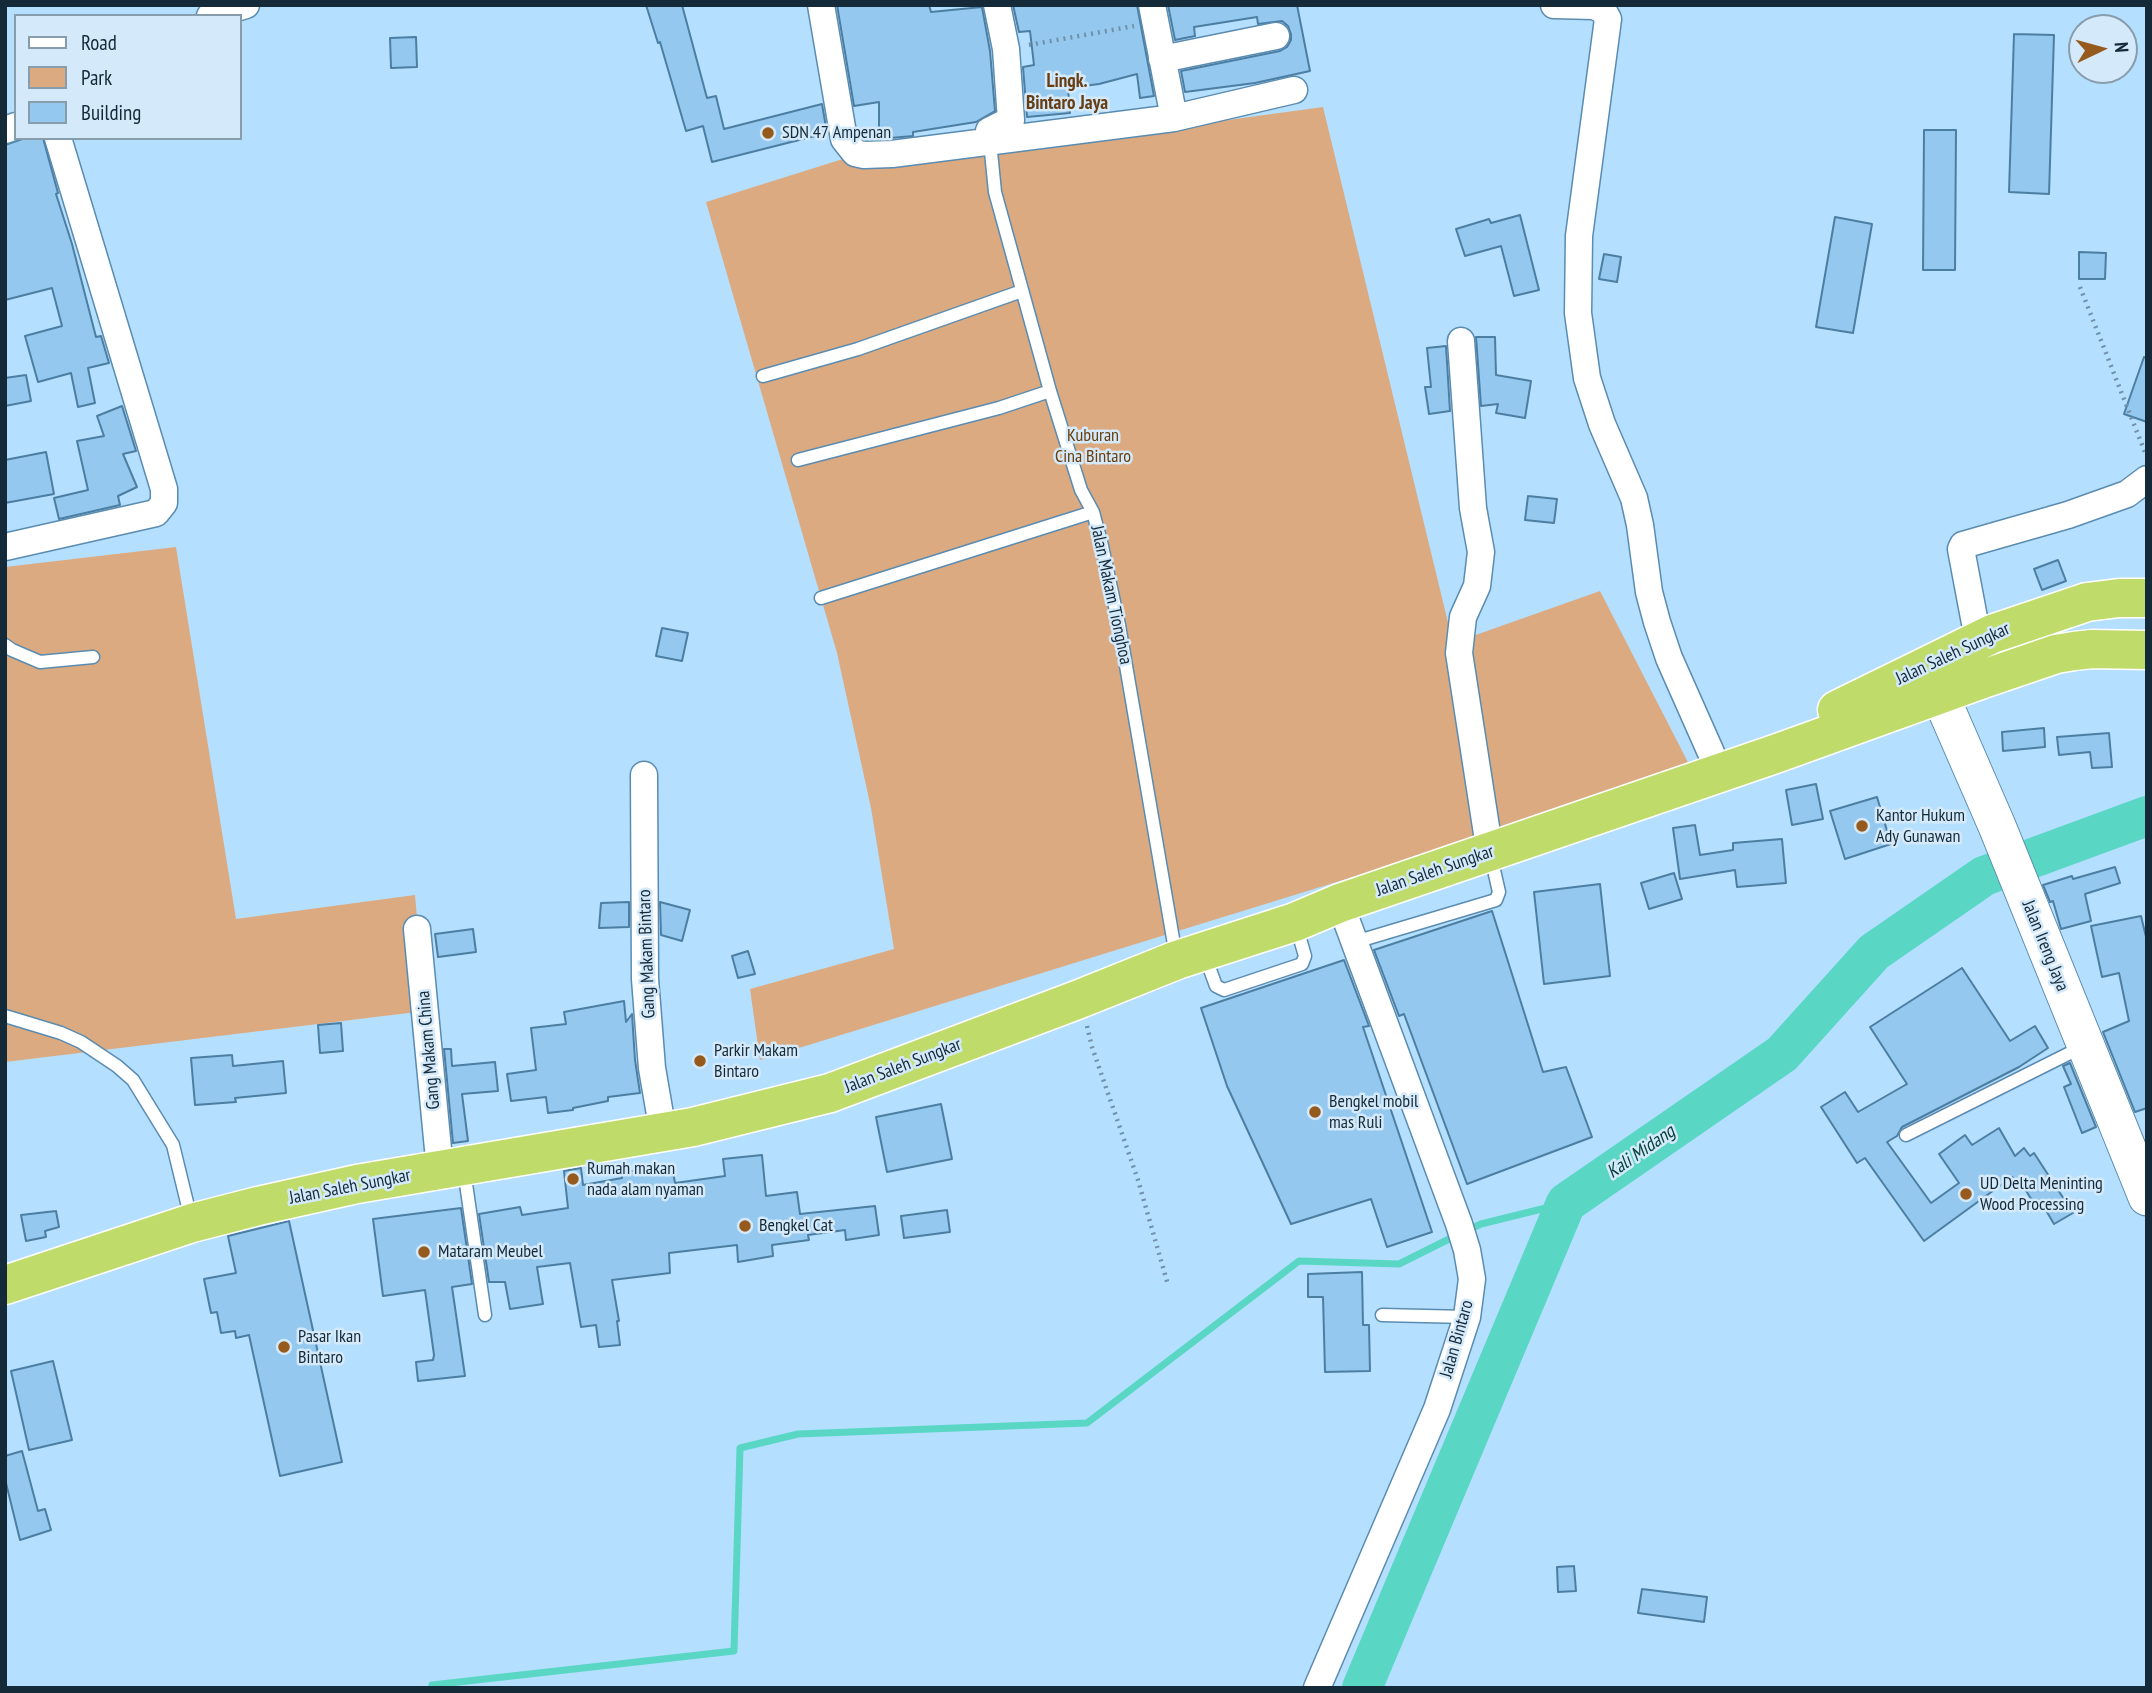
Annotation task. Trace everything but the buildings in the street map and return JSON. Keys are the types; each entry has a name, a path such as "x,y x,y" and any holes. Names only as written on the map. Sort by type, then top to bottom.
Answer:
{"highway":[{"name":"Jalan Saleh Sungkar","path":"1775,754 1833,712 1978,639 2087,603 2119,598 2147,598"},
{"name":"Jalan Saleh Sungkar","path":"5,1285 192,1223 357,1184 693,1127 830,1093 1190,955 1295,922 1340,903 1775,754 2056,654 2092,649 2147,650"}],"street":[{"path":"217,14 246,5"},
{"path":"821,5 844,139 855,153 864,155 892,154 1174,118 1294,90"},
{"path":"990,142 989,131 1012,120 1006,49 998,5"},
{"path":"1554,5 1594,6 1603,10 1608,19 1579,236 1578,313 1583,352 1587,378 1602,424 1634,498 1649,592 1657,622 1669,658 1720,773"},
{"path":"1154,13 1174,118"},
{"path":"1163,59 1276,36"},
{"path":"5,547 156,513 164,503 164,489 59,140"},
{"path":"1461,341 1470,484 1481,552 1477,586 1463,617 1459,653 1490,853"},
{"path":"1978,639 1961,549 1963,545 2080,511 2126,494 2147,479"},
{"name":"Jalan Ireng Jaya","path":"1940,695 1997,826 2147,1197"},
{"name":"Gang Makam Bintaro","path":"644,775 645,979 652,1068 663,1132"},
{"name":"Jalan Bintaro","path":"1317,1688 1437,1409 1467,1317 1472,1279 1459,1224 1340,903"},
{"name":"Gang Makam China","path":"417,929 452,1168"}],"lane":[{"name":"Jalan Makam Tionghoa","path":"990,142 995,192 1022,291 1081,490 1093,512 1190,955"},
{"path":"762,376 858,349 1022,291"},
{"path":"798,460 999,408 1050,391"},
{"path":"821,598 1093,512"},
{"path":"5,645 40,662 93,657"},
{"path":"1355,942 1496,900 1499,892 1490,853"},
{"path":"5,1016 81,1042 133,1080 173,1145 192,1223"},
{"path":"1906,1135 2086,1046"},
{"path":"452,1168 485,1315"},
{"path":"1382,1315 1467,1317"}],"path":[{"path":"1006,49 1154,13"},
{"path":"2080,287 2147,456"},
{"path":"1077,1000 1138,1180 1168,1285"}],"green space":[{"name":"Kuburan Cina Bintaro","path":"1323,107 1453,643 1600,591 1693,772 760,1060 750,989 894,949 871,808 837,653 706,202 846,158 914,163"},
{"path":"176,547 236,919 415,895 425,1011 5,1062 5,567"}],"waterway":[{"name":"Kali Midang","path":"1362,1688 1566,1203 1782,1054 1874,952 1984,876 2147,816"},
{"path":"1468,1230 1481,1224 1566,1203"},
{"path":"432,1688 432,1685 734,1651 740,1448 798,1434 1087,1423 1299,1261 1399,1264 1457,1235"}],"place":[{"name":"SDN 47 Ampenan","path":"768,133"},
{"name":"Kantor Hukum Ady Gunawan","path":"1862,826"},
{"name":"Parkir Makam Bintaro","path":"700,1061"},
{"name":"Bengkel mobil mas Ruli","path":"1315,1112"},
{"name":"Rumah makan nada alam nyaman","path":"573,1179"},
{"name":"UD Delta Meninting Wood Processing","path":"1966,1194"},
{"name":"Bengkel Cat","path":"745,1226"},
{"name":"Mataram Meubel","path":"424,1252"},
{"name":"Pasar Ikan Bintaro","path":"284,1347"}],"district":[{"name":"Lingk. Bintaro Jaya","path":"1067,93"}]}
